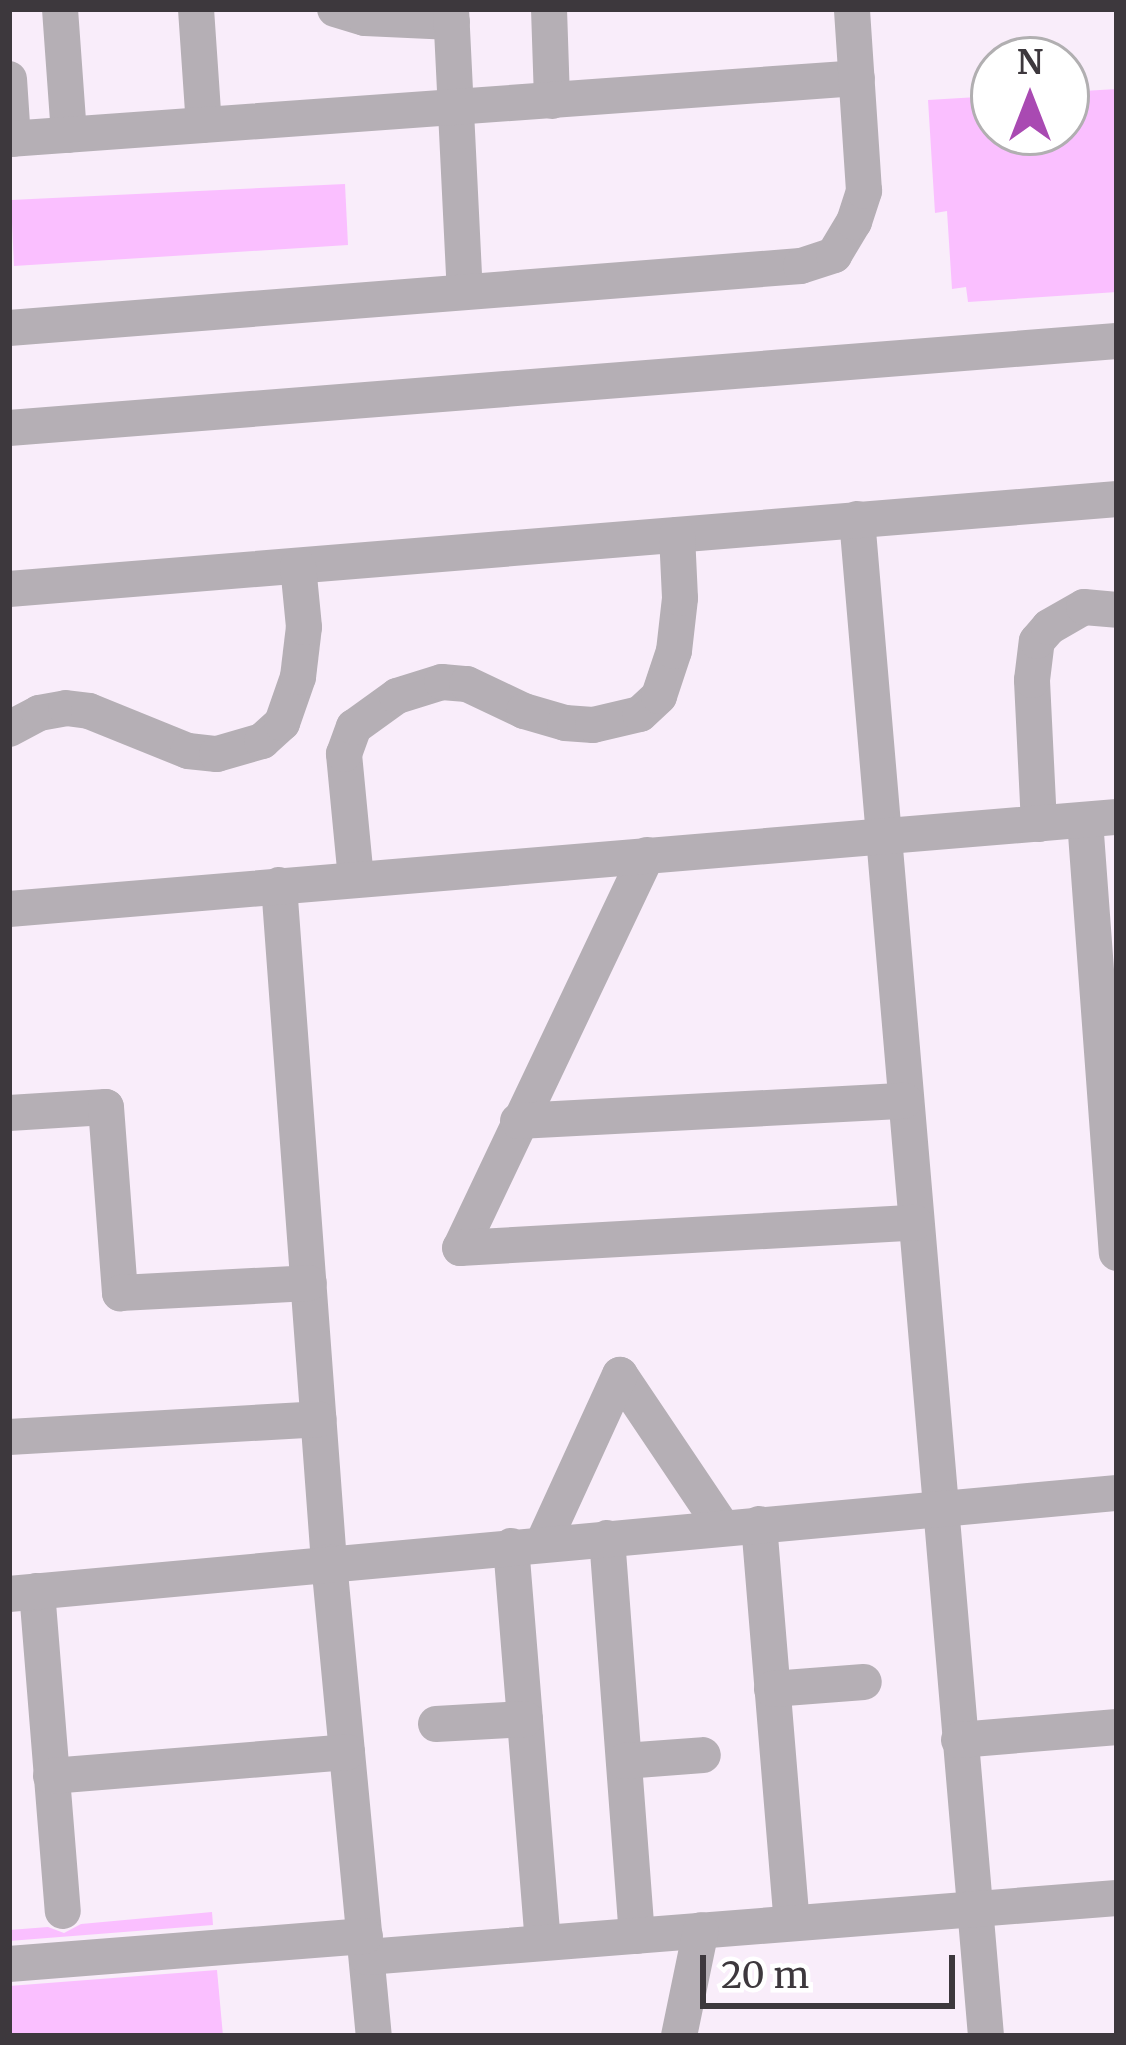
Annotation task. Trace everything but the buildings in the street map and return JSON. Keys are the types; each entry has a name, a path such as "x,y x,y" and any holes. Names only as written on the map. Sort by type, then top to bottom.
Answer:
{"street":[{"path":"60,9 69,135"},
{"path":"196,9 204,125"},
{"path":"335,9 365,18 451,15 465,292"},
{"path":"548,9 552,101"},
{"path":"9,328 801,266 834,255 854,223 864,191 852,9"},
{"path":"9,79 11,139 857,78"},
{"path":"9,428 1117,341"},
{"path":"9,589 1117,499"},
{"path":"857,519 986,2036"},
{"path":"356,879 344,754 354,727 397,696 442,682 467,684 565,723 593,725 640,714 659,696 674,650 680,598 677,535"},
{"path":"9,729 39,713 66,709 89,711 188,751 217,754 262,741 283,723 298,677 304,626 298,566"},
{"path":"1039,824 1032,680 1036,640 1048,626 1084,607 1117,610"},
{"path":"9,909 1101,819 1117,1253"},
{"path":"647,855 460,1248 914,1223"},
{"path":"279,885 329,1562 374,2036"},
{"path":"518,1121 904,1101"},
{"path":"9,1113 106,1107 120,1293 309,1283"},
{"path":"543,1943 526,1718 527,1545 620,1375 741,1526 772,1689 792,1923"},
{"path":"9,1437 318,1419"},
{"path":"63,1911 51,1776 23,1593 1117,1492"},
{"path":"607,1538 638,1936"},
{"path":"772,1689 864,1682"},
{"path":"436,1724 526,1718"},
{"path":"959,1740 1117,1727"},
{"path":"51,1776 347,1752"},
{"path":"624,1761 703,1755"},
{"path":"9,1964 543,1943 1117,1898"},
{"path":"679,2036 700,1930"}]}
